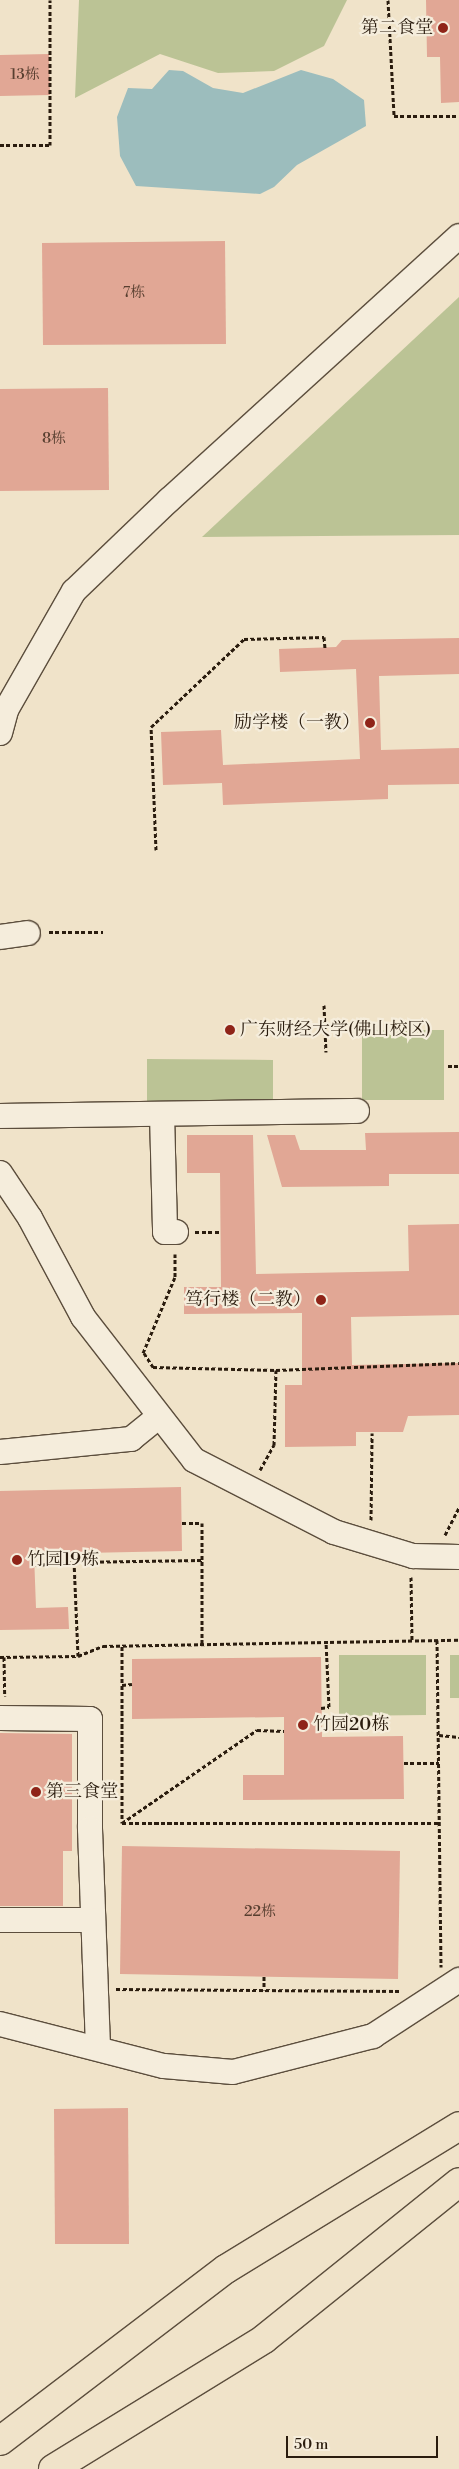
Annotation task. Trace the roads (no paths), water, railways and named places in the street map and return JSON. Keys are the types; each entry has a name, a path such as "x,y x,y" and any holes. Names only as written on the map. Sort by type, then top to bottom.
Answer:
{"highway":[{"path":"0,2441 226,2269 459,2126"},
{"path":"54,2469 264,2339 459,2182"}],"street":[{"path":"0,733 3,710 74,591 169,500 459,236"},
{"path":"0,937 28,933"},
{"path":"0,1116 357,1111"},
{"path":"162,1114 165,1232 176,1232"},
{"path":"0,1174 30,1218 83,1317 158,1417 194,1460 248,1490 334,1532 414,1556 459,1557"},
{"path":"0,1452 131,1440 158,1417"},
{"path":"3,1718 90,1719 92,1920 98,2047"},
{"path":"0,1920 92,1920"},
{"path":"0,2024 98,2047 164,2066 233,2072 373,2036 450,1986"}],"water":[{"path":"169,70 183,71 213,88 243,93 301,70 333,79 364,100 366,126 297,165 274,187 260,194 136,186 120,156 117,117 128,88 152,89"}],"place":[{"name":"第二食堂","path":"443,28"},
{"name":"励学楼（一教）","path":"370,723"},
{"name":"广东财经大学(佛山校区)","path":"230,1030"},
{"name":"笃行楼（二教）","path":"321,1300"},
{"name":"竹园19栋","path":"17,1560"},
{"name":"竹园20栋","path":"303,1725"},
{"name":"第三食堂","path":"36,1792"}]}
